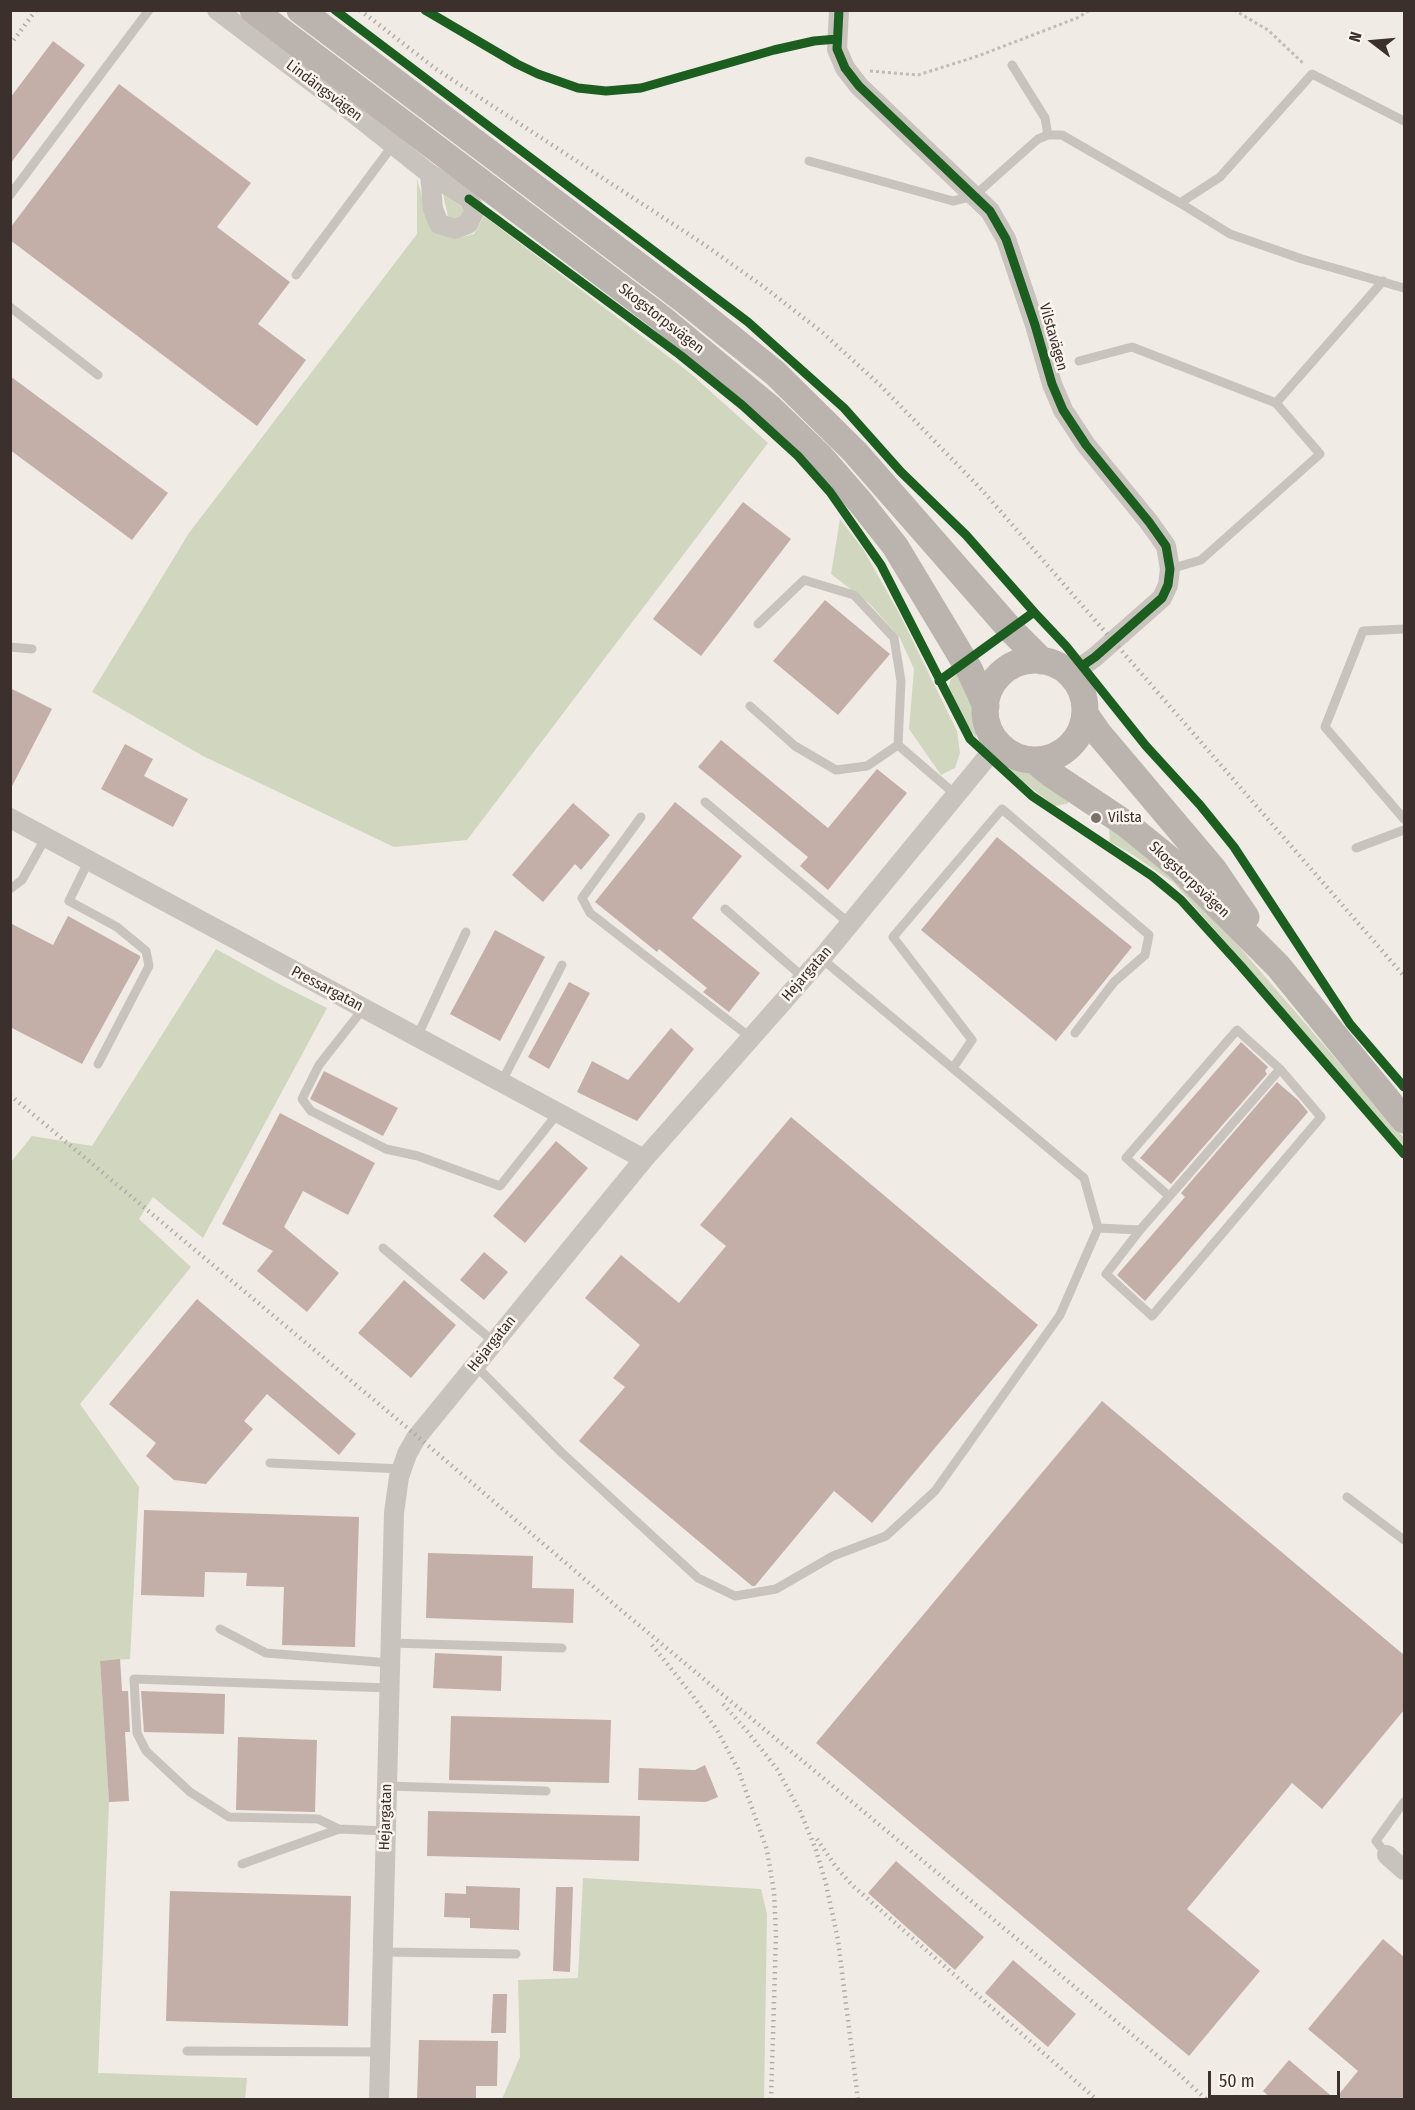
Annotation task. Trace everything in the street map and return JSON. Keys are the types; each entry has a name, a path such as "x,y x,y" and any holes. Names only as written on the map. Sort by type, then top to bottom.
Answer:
{"main road":[{"name":"Skogstorpsvägen","path":"253,10 661,318 770,408 821,457 895,546 969,669 986,706"},
{"name":"Skogstorpsvägen","path":"300,10 684,300 775,373 855,452 1010,629 1042,661"},
{"path":"1023,661 1042,661 1056,665 1071,674 1082,692 1085,714 1082,729 1070,746 1054,756 1035,760 1012,754 997,741 988,726 986,706 990,689 1000,674 1023,661"},
{"name":"Skogstorpsvägen","path":"1085,714 1099,734 1214,870 1278,966 1404,1120"},
{"name":"Skogstorpsvägen","path":"1035,760 1051,774 1126,824 1179,867 1278,966"}],"street":[{"name":"Lindängsvägen","path":"217,10 430,174"},
{"name":"Vilstavägen","path":"839,10 837,49 845,68 859,86 990,211 1006,239 1032,314 1052,384 1063,410 1086,445 1166,546 1170,569"},
{"path":"1071,674 1095,657 1162,598 1168,585 1170,569"},
{"name":"Hejargatan","path":"379,2100 394,1513 399,1477 416,1438 644,1159 850,924 988,756 997,741"},
{"name":"Pressargatan","path":"10,818 644,1159"},
{"path":"1387,1855 1404,1870"}],"lane":[{"path":"10,195 149,10"},
{"path":"1012,65 1045,118 1048,135"},
{"path":"1180,203 1220,177 1312,74 1404,121"},
{"path":"809,161 953,201 974,196 1038,139 1048,135 1062,135 1230,234 1302,259 1404,288"},
{"path":"296,275 393,145"},
{"path":"1276,404 1383,281"},
{"path":"10,307 98,375"},
{"path":"1079,361 1132,347 1276,404 1320,454 1201,560 1170,569"},
{"path":"758,624 804,580 854,595 894,638 901,681 898,745"},
{"path":"1404,629 1363,631 1325,727 1404,819"},
{"path":"10,646 32,649"},
{"path":"750,706 795,746 836,770 867,766 898,745"},
{"path":"898,745 956,795"},
{"path":"705,802 850,924"},
{"path":"953,1068 972,1040 893,937 1002,809 1149,935 1145,955 1114,982 1075,1033"},
{"path":"641,817 582,898 590,913 751,1038"},
{"path":"1356,848 1404,830"},
{"path":"10,889 22,880 45,837"},
{"path":"89,860 69,901 117,927 146,951 149,966 98,1064"},
{"path":"725,909 804,978"},
{"path":"417,1037 466,932"},
{"path":"475,1365 562,1453 698,1578 735,1596 776,1589 833,1556 886,1536 935,1491 1059,1315 1098,1228 1084,1178 821,958"},
{"path":"501,1083 562,965"},
{"path":"363,1009 319,1065 302,1099 311,1111 386,1149 418,1156 500,1186 558,1113"},
{"path":"1169,1196 1126,1158 1237,1030 1280,1069 1321,1117 1152,1316 1106,1274 1140,1230 1280,1069"},
{"path":"1098,1228 1140,1230"},
{"path":"383,1248 494,1341"},
{"path":"270,1463 402,1469"},
{"path":"1347,1497 1404,1540"},
{"path":"220,1629 266,1653 390,1663"},
{"path":"391,1643 562,1648"},
{"path":"339,1829 318,1819 229,1817 190,1792 147,1751 137,1733 134,1679 390,1688"},
{"path":"387,1786 546,1791"},
{"path":"1387,1855 1376,1841 1404,1802"},
{"path":"242,1864 339,1829 386,1831"},
{"path":"383,1952 516,1954"},
{"path":"187,2050 380,2052"}],"path":[{"path":"845,68 918,75 978,56 1077,18 1090,10"},
{"path":"1234,10 1268,30 1312,74"}],"green space":[{"path":"417,179 430,225 439,234 454,239 474,234 484,216 690,373 768,443 467,840 394,847 203,756 92,692 189,533 417,234"},
{"path":"443,194 465,209 466,214 457,221 448,217"},
{"path":"840,519 863,549 899,613 957,731 960,753 955,768 941,775 909,729 914,669 900,638 870,604 831,574"},
{"path":"963,671 978,724 976,738 962,717 949,687 954,676"},
{"path":"1010,769 1020,769 1033,774 1070,799 1067,804 1055,806 1010,772"},
{"path":"1112,826 1159,864 1230,936 1404,1138 1404,1147 1174,883 1110,842 1109,830"},
{"path":"216,949 327,1008 203,1238 153,1197 139,1219 191,1267 80,1404 139,1487 130,1659 100,1661 109,1802 98,2073 247,2078 245,2099 11,2100 11,1162 32,1136 92,1146"},
{"path":"583,1878 761,1889 767,1914 764,2099 502,2099 520,2057 518,1980 578,1978"}],"building":[{"path":"53,41 85,65 10,164 10,98"},
{"path":"119,84 251,183 217,227 290,282 258,324 306,360 257,426 10,240 10,228"},
{"path":"10,376 168,493 132,540 10,450"},
{"path":"743,502 791,539 701,656 653,619"},
{"path":"825,600 890,654 838,715 773,661"},
{"path":"10,688 52,709 10,790"},
{"path":"721,740 828,828 877,769 907,793 828,890 800,866 808,857 698,767"},
{"path":"125,744 153,759 144,776 188,799 173,827 101,789"},
{"path":"675,802 742,856 692,918 760,973 729,1012 703,992 707,988 659,949 657,952 595,902"},
{"path":"573,803 610,835 581,870 575,864 543,902 512,875"},
{"path":"997,837 1132,947 1056,1041 921,930"},
{"path":"68,916 140,956 82,1064 10,1027 10,923 53,945"},
{"path":"495,930 545,957 500,1041 450,1014"},
{"path":"569,982 590,993 549,1069 528,1057"},
{"path":"671,1028 694,1049 637,1121 577,1092 592,1061 628,1080"},
{"path":"1241,1042 1268,1067 1265,1071 1267,1074 1171,1184 1140,1158"},
{"path":"324,1071 398,1108 383,1136 310,1099"},
{"path":"1277,1082 1308,1112 1145,1301 1117,1275 1185,1197 1181,1193"},
{"path":"280,1113 375,1163 348,1215 303,1191 284,1227 339,1273 307,1312 257,1271 273,1251 222,1224"},
{"path":"791,1117 1038,1325 872,1523 834,1491 755,1586 752,1586 579,1441 625,1387 613,1378 640,1345 585,1298 621,1255 679,1303 726,1246 700,1225"},
{"path":"556,1141 588,1168 525,1243 493,1216"},
{"path":"484,1252 508,1272 484,1300 460,1280"},
{"path":"404,1280 456,1325 411,1378 358,1333"},
{"path":"197,1299 356,1434 339,1455 267,1394 244,1421 253,1429 206,1484 174,1480 146,1456 156,1443 109,1404"},
{"path":"1102,1401 1404,1655 1404,1710 1322,1809 1292,1783 1187,1909 1260,1971 1189,2056 816,1743"},
{"path":"144,1510 359,1517 355,1647 282,1645 284,1587 246,1586 247,1573 205,1572 204,1597 141,1595"},
{"path":"428,1553 533,1556 532,1588 574,1589 573,1623 426,1618"},
{"path":"435,1653 502,1656 501,1691 433,1688"},
{"path":"120,1659 122,1691 128,1691 130,1732 125,1732 129,1801 109,1802 100,1661"},
{"path":"141,1691 225,1694 224,1734 144,1732"},
{"path":"451,1716 611,1720 609,1783 449,1780"},
{"path":"238,1737 317,1740 315,1812 236,1810"},
{"path":"705,1765 718,1797 706,1802 638,1800 639,1768 695,1770"},
{"path":"428,1811 640,1816 639,1861 427,1856"},
{"path":"896,1861 984,1937 955,1970 868,1893"},
{"path":"466,1886 520,1888 519,1930 470,1928 470,1918 444,1917 445,1893 466,1894"},
{"path":"556,1887 573,1887 570,1972 553,1971"},
{"path":"170,1891 351,1896 348,2026 166,2021"},
{"path":"1383,1939 1404,1957 1404,2100 1273,2100 1263,2091 1289,2060 1335,2099 1358,2071 1308,2029"},
{"path":"1013,1960 1076,2014 1048,2047 985,1993"},
{"path":"493,1994 507,1994 506,2033 491,2033"},
{"path":"419,2040 498,2041 497,2086 476,2086 476,2100 417,2100"}],"railway":[{"path":"10,45 36,10"},
{"path":"360,10 436,69 702,243 764,287 823,333 881,386 982,490 1404,976"},
{"path":"10,1095 622,1611 1171,2067 1207,2100"},
{"path":"652,1645 717,1730 738,1769 767,1850 774,1892 776,1935 771,2100"},
{"path":"723,1704 777,1769 800,1811 816,1850 838,1940 858,2100"},
{"path":"817,1839 836,1867 852,1885 1097,2100"}],"cycle path":[{"path":"335,10 748,322 844,408 901,472 966,535 1066,646 1146,746 1200,805 1234,847 1350,1024 1404,1087"},
{"path":"425,10 538,74 578,88 606,91 641,88 774,50 814,41 837,39"},
{"path":"839,10 837,49 845,68 859,86 990,211 1006,239 1052,384 1063,410 1086,445 1166,546 1170,569 1168,585 1162,598 1082,666"},
{"path":"469,199 680,355 742,405 798,456 830,492 881,565 970,739 1032,796 1152,876 1181,900 1404,1154"},
{"path":"939,681 1034,612"}],"place":[{"name":"Vilsta","path":"1096,818"}]}
